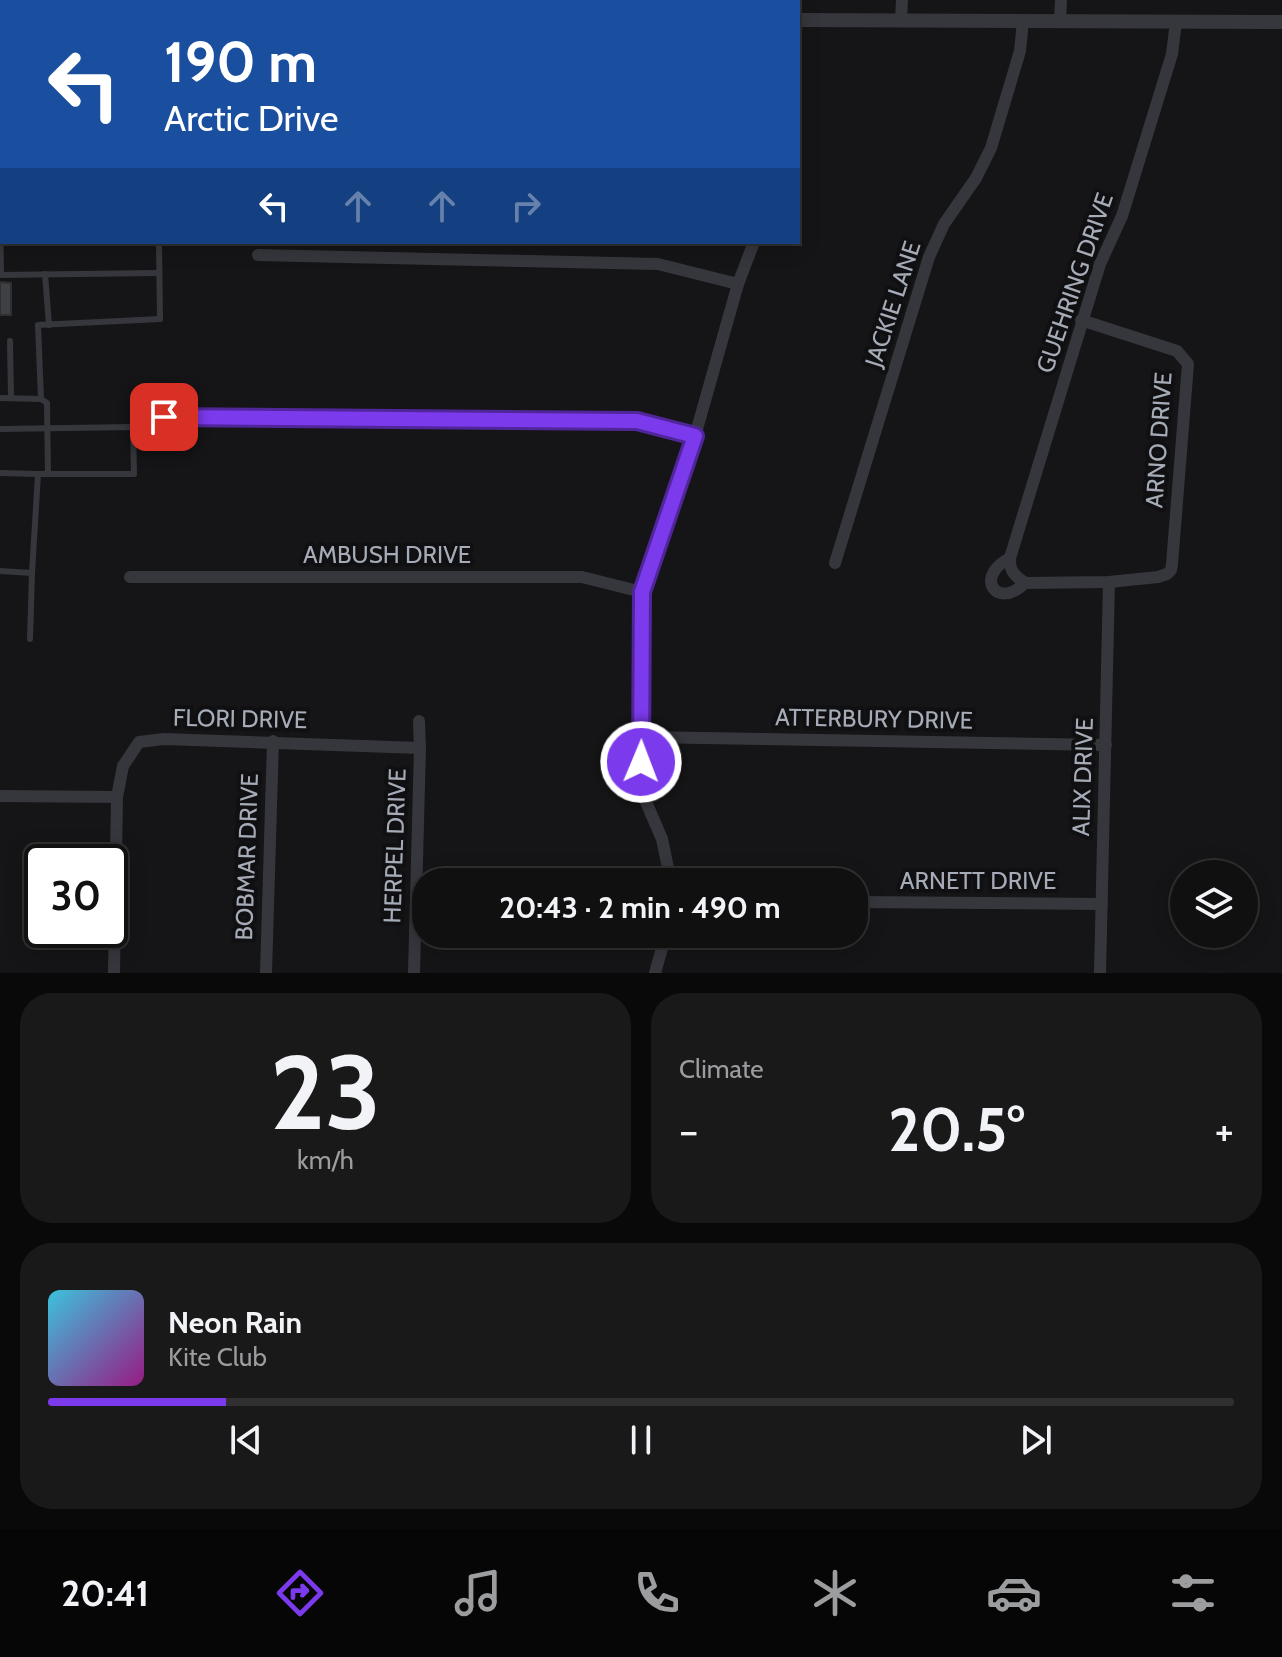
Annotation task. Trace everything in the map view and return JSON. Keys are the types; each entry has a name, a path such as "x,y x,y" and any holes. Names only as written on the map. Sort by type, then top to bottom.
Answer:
{"street":[{"path":"901,21 902,0"},
{"path":"1060,22 1061,0"},
{"path":"800,20 1282,22"},
{"name":"JACKIE LANE","path":"835,563 929,257 944,224 976,178 991,148 1020,51 1023,21"},
{"name":"GUEHRING DRIVE","path":"1109,582 1025,583 1007,594 999,593 991,586 990,576 1000,563 1010,558 1081,320 1100,264 1122,216 1172,54 1176,22"},
{"path":"668,868 662,839 640,788 642,592 695,436 738,284 753,244"},
{"path":"258,255 658,264 738,284"},
{"name":"ARNO DRIVE","path":"1081,320 1177,351 1188,364 1171,570 1158,577 1109,582"},
{"path":"164,417 637,421 695,436"},
{"path":"1010,558 1009,566 1015,576 1025,583"},
{"name":"AMBUSH DRIVE","path":"130,577 582,577 642,592"},
{"name":"ALIX DRIVE","path":"1100,973 1109,582"},
{"name":"HERPEL DRIVE","path":"414,973 419,721"},
{"name":"ATTERBURY DRIVE","path":"642,737 1106,745"},
{"name":"FLORI DRIVE","path":"117,797 123,766 139,742 164,739 273,741 420,748"},
{"name":"BOBMAR DRIVE","path":"266,973 273,741"},
{"path":"0,796 117,797 114,973"},
{"name":"ARNETT DRIVE","path":"868,902 1102,904"},
{"path":"655,973 662,948"}],"lane":[{"path":"1,244 1,275 159,273"},
{"path":"41,399 38,325 160,319 159,244"},
{"path":"45,274 49,325"},
{"path":"10,341 11,398"},
{"path":"0,398 41,399 47,403 48,474"},
{"path":"0,429 133,427 134,474 0,473"},
{"path":"30,639 38,474"},
{"path":"0,571 32,573"}],"building":[{"path":"0,282 11,283 11,315 0,315"}],"route":[{"path":"164,417 637,421 695,436 642,592 641,762"}]}
